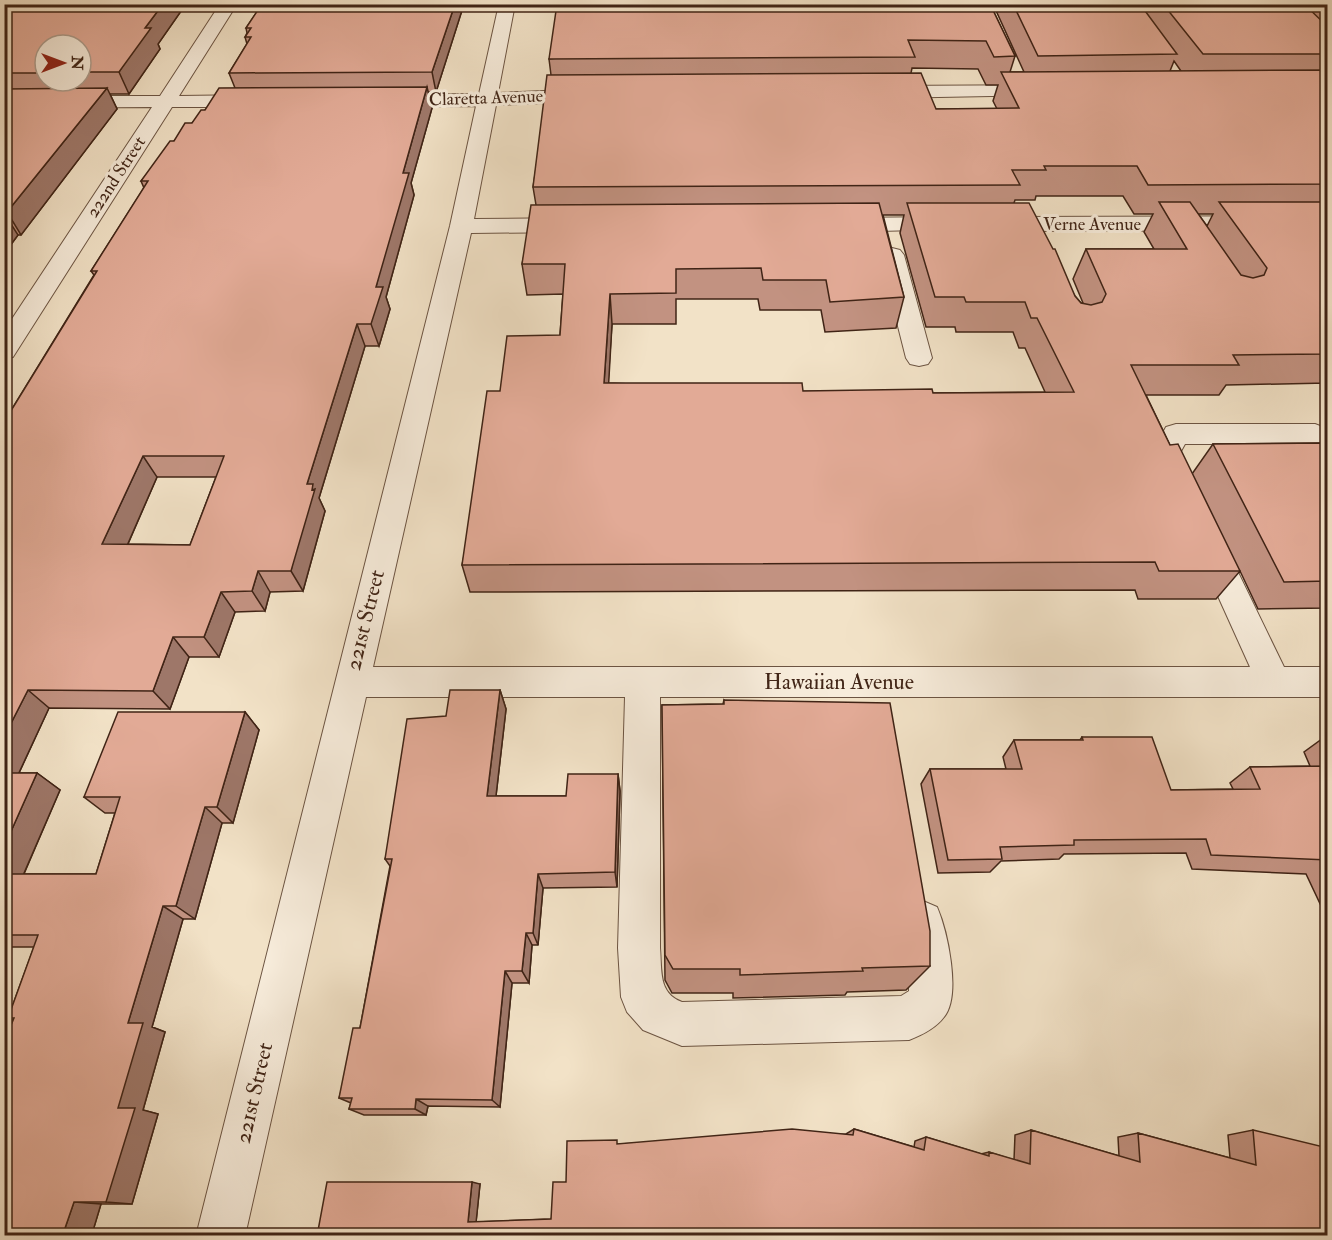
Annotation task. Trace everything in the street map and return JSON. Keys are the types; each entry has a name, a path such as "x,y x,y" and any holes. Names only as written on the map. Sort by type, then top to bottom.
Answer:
{"street":[{"name":"222nd Street","path":"4,351 229,4"},
{"name":"221st Street","path":"220,1236 461,226 485,100 507,4"},
{"path":"867,92 1017,83 1056,91"},
{"name":"Claretta Avenue","path":"367,101 485,100 535,96 606,95"},
{"path":"4,102 272,101"},
{"name":"Verne Avenue","path":"813,225 1328,223"},
{"path":"1036,224 1047,250"},
{"path":"1183,224 1198,247"},
{"path":"461,226 590,225"},
{"path":"884,225 919,358"},
{"path":"1274,682 1166,453 1176,434 1315,434 1328,445"},
{"name":"Hawaiian Avenue","path":"351,682 643,682 886,698 1274,682 1328,682"},
{"path":"643,682 639,948 642,997 658,1015 682,1024 909,1018 930,1001 930,957 917,887"}],"building":[{"path":"4,4 163,4 145,28 151,28 119,72 93,72 93,33 33,33 33,73 4,73"},
{"path":"262,4 455,4 432,72 229,73 251,37 245,37 251,28 246,28"},
{"path":"557,4 990,4 1015,56 994,57 986,41 908,40 915,57 549,59"},
{"path":"1013,4 1140,4 1177,54 1038,56"},
{"path":"1163,4 1304,4 1328,27 1328,54 1203,54"},
{"path":"1328,70 1328,184 1148,185 1137,166 1044,166 1046,170 1012,170 1020,185 533,187 547,75 921,73 936,109 1019,108 1001,72"},
{"path":"427,87 403,173 409,173 376,287 383,287 371,324 357,324 307,484 313,484 312,490 315,489 291,571 258,571 252,591 221,592 204,637 173,637 153,691 28,690 4,737 4,422 97,271 91,271 148,181 141,181 170,141 174,141 185,123 192,123 201,110 205,110 219,88","holes":["143,456 224,456 190,545 102,544"]},
{"path":"93,88 107,88 7,212 4,212 4,89 33,89 33,93 93,93"},
{"path":"1159,202 1190,202 1241,275 1253,278 1264,275 1267,268 1219,202 1328,202 1328,354 1233,355 1239,365 1131,365 1170,445 1178,444 1240,571 1159,571 1155,562 462,565 487,391 500,391 507,336 560,335 565,264 522,264 531,205 879,203 904,297 830,302 826,280 763,280 761,268 676,269 676,293 610,294 604,383 802,383 803,391 932,389 933,393 1074,392 1037,318 1031,318 1025,302 966,302 964,297 935,297 907,203 1029,203 1055,249 1075,296 1081,303 1091,305 1102,302 1106,294 1086,249 1187,249"},
{"path":"1328,443 1328,581 1284,582 1213,444"},
{"path":"450,690 500,690 487,796 566,796 568,774 618,774 615,872 538,874 533,933 526,933 522,971 505,971 492,1100 416,1099 415,1109 349,1109 352,1098 339,1098 353,1028 360,1028 392,859 385,859 407,719 446,716"},
{"path":"724,700 890,703 930,931 930,966 862,968 863,971 740,975 740,969 673,969 665,955 662,705 724,704"},
{"path":"118,712 245,712 217,807 205,807 176,906 163,906 128,1023 143,1023 118,1108 135,1108 106,1202 74,1202 63,1234 4,1234 4,1042 14,1018 8,1018 38,935 4,935 4,874 96,874 120,797 84,797"},
{"path":"1082,737 1152,737 1171,790 1260,789 1250,767 1328,766 1328,860 1211,855 1206,839 1074,840 1074,845 1000,847 1002,859 948,860 930,769 1022,769 1014,740 1083,740"},
{"path":"4,773 37,773 4,847"},
{"path":"792,1129 853,1135 854,1129 924,1150 926,1137 989,1156 989,1152 1030,1164 1031,1130 1140,1162 1138,1133 1256,1165 1253,1130 1328,1148 1328,1236 317,1236 327,1182 472,1182 468,1222 551,1219 553,1182 566,1182 567,1141 617,1140 617,1144"}]}
